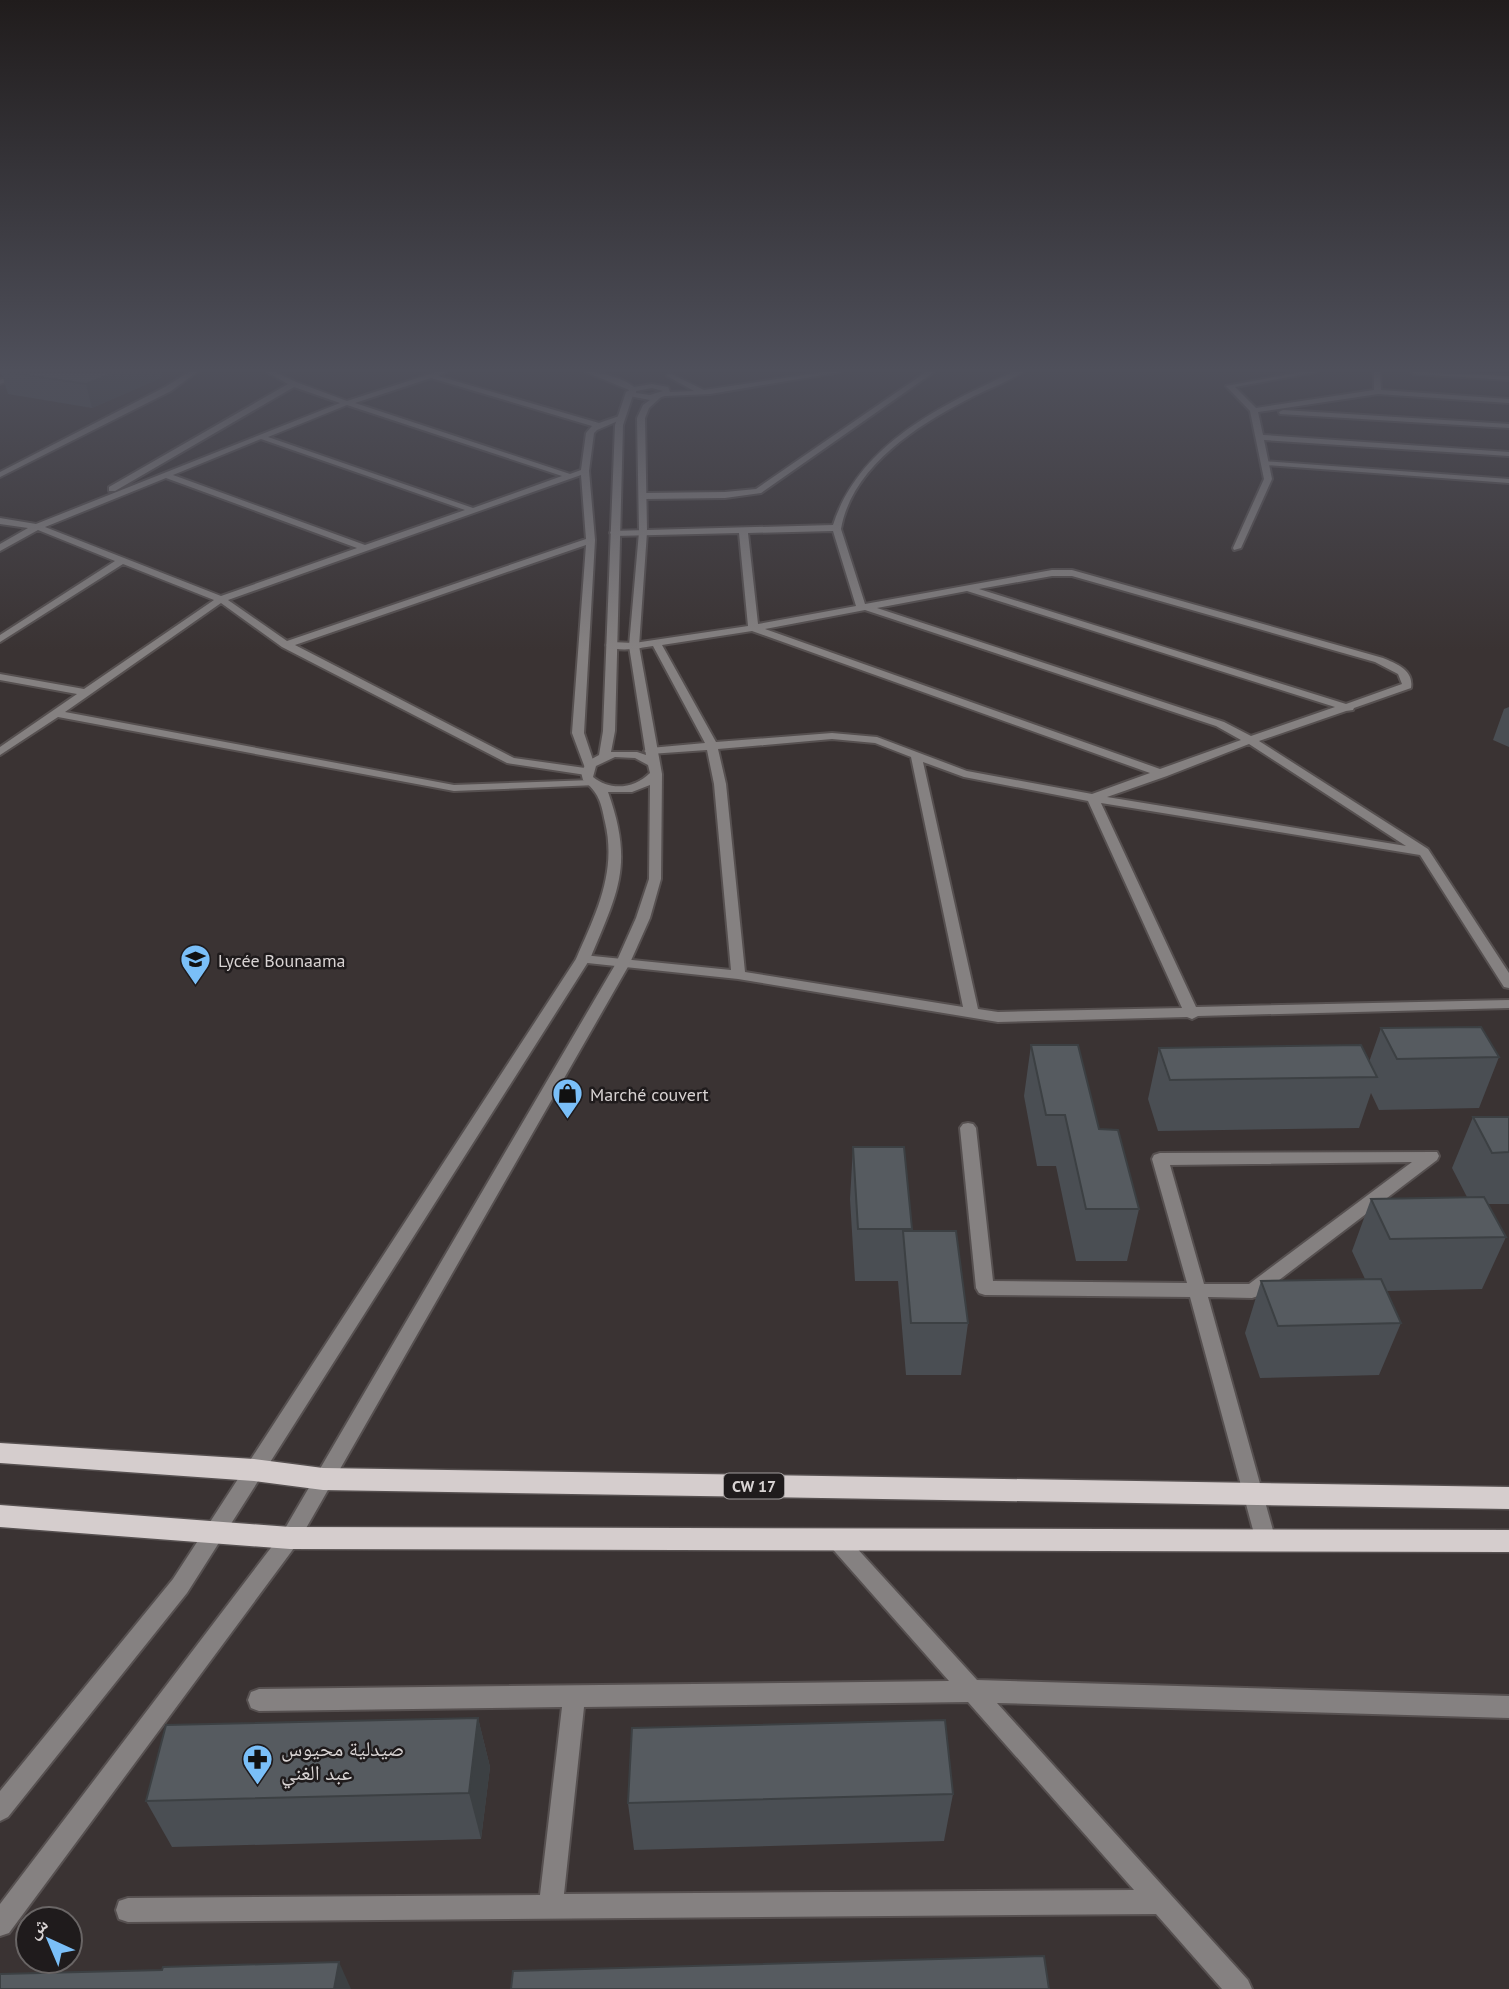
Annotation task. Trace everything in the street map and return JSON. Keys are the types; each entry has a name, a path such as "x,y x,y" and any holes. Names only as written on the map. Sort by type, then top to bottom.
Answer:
{"main road":[{"name":"CW 17","path":"0,1452 254,1470 323,1479 1509,1498"},
{"path":"0,1516 290,1538 1509,1541"}],"street":[{"path":"0,475 20,465"},
{"path":"70,514 154,465"},
{"path":"0,548 37,527 191,465"},
{"path":"341,465 472,510"},
{"path":"535,465 586,484"},
{"path":"0,1809 180,1586 583,960 615,885 618,846 611,814 592,777 578,733 591,540 586,465"},
{"path":"592,777 604,757 609,731 614,533 619,465"},
{"path":"0,1924 290,1538 622,965 643,918 655,879 653,763 634,646 643,532 643,465"},
{"path":"644,496 725,495 758,491 796,465"},
{"path":"862,606 837,528 850,492 874,465"},
{"path":"1237,548 1268,479 1265,465"},
{"path":"1290,465 1509,481"},
{"path":"0,752 221,598 585,471"},
{"path":"165,475 362,547"},
{"path":"0,521 37,527 221,598 286,645 512,761 592,777 611,789 644,785 653,763"},
{"path":"614,533 837,528"},
{"path":"743,530 753,628"},
{"path":"286,645 591,540"},
{"path":"0,639 122,560"},
{"path":"611,645 634,646 753,628 1052,573 1090,576 1379,660 1400,670 1407,679 1407,686 1349,708 1250,740 1093,798"},
{"path":"966,588 1349,708"},
{"path":"862,606 1220,724 1250,740 1424,852 1509,984"},
{"path":"753,628 1163,774"},
{"path":"656,642 712,746 720,784 738,975"},
{"path":"0,677 84,692"},
{"path":"54,713 454,788 592,777"},
{"path":"604,757 637,755 653,763 712,746 832,736 877,740 964,774 1424,852"},
{"path":"916,754 972,1014"},
{"path":"1093,798 1192,1014"},
{"path":"583,960 738,975 998,1017 1509,1004"},
{"path":"968,1128 985,1288 1197,1292 1252,1291 1431,1156 1160,1159 1197,1292 1266,1541"},
{"path":"836,1539 1239,1989"},
{"path":"259,1700 972,1691 1509,1707"},
{"path":"551,1907 574,1696"},
{"path":"128,1910 1162,1902"}],"building":[{"path":"1481,1027 1499,1057 1397,1059 1381,1028"},
{"path":"1031,1045 1078,1045 1099,1129 1118,1130 1139,1209 1086,1209 1065,1115 1046,1115"},
{"path":"1361,1045 1377,1077 1170,1080 1159,1048"},
{"path":"1473,1117 1509,1117 1509,1152 1492,1153"},
{"path":"853,1147 904,1147 912,1229 858,1229"},
{"path":"1484,1197 1506,1237 1390,1239 1371,1199"},
{"path":"903,1231 956,1231 968,1323 911,1323"},
{"path":"1381,1279 1401,1323 1278,1326 1261,1281"},
{"path":"478,1718 469,1793 146,1801 166,1725"},
{"path":"945,1720 953,1794 628,1803 632,1728"},
{"path":"1044,1956 1049,1989 511,1989 513,1971"},
{"path":"339,1962 334,1989 0,1989 0,1974 84,1975 84,1972 162,1970 163,1967"}],"place":[{"name":"Lycée Bounaama","path":"195,987"},
{"name":"Marché couvert","path":"567,1121"},
{"name":"صيدلية محيوس عبد الغني","path":"258,1787"}]}
